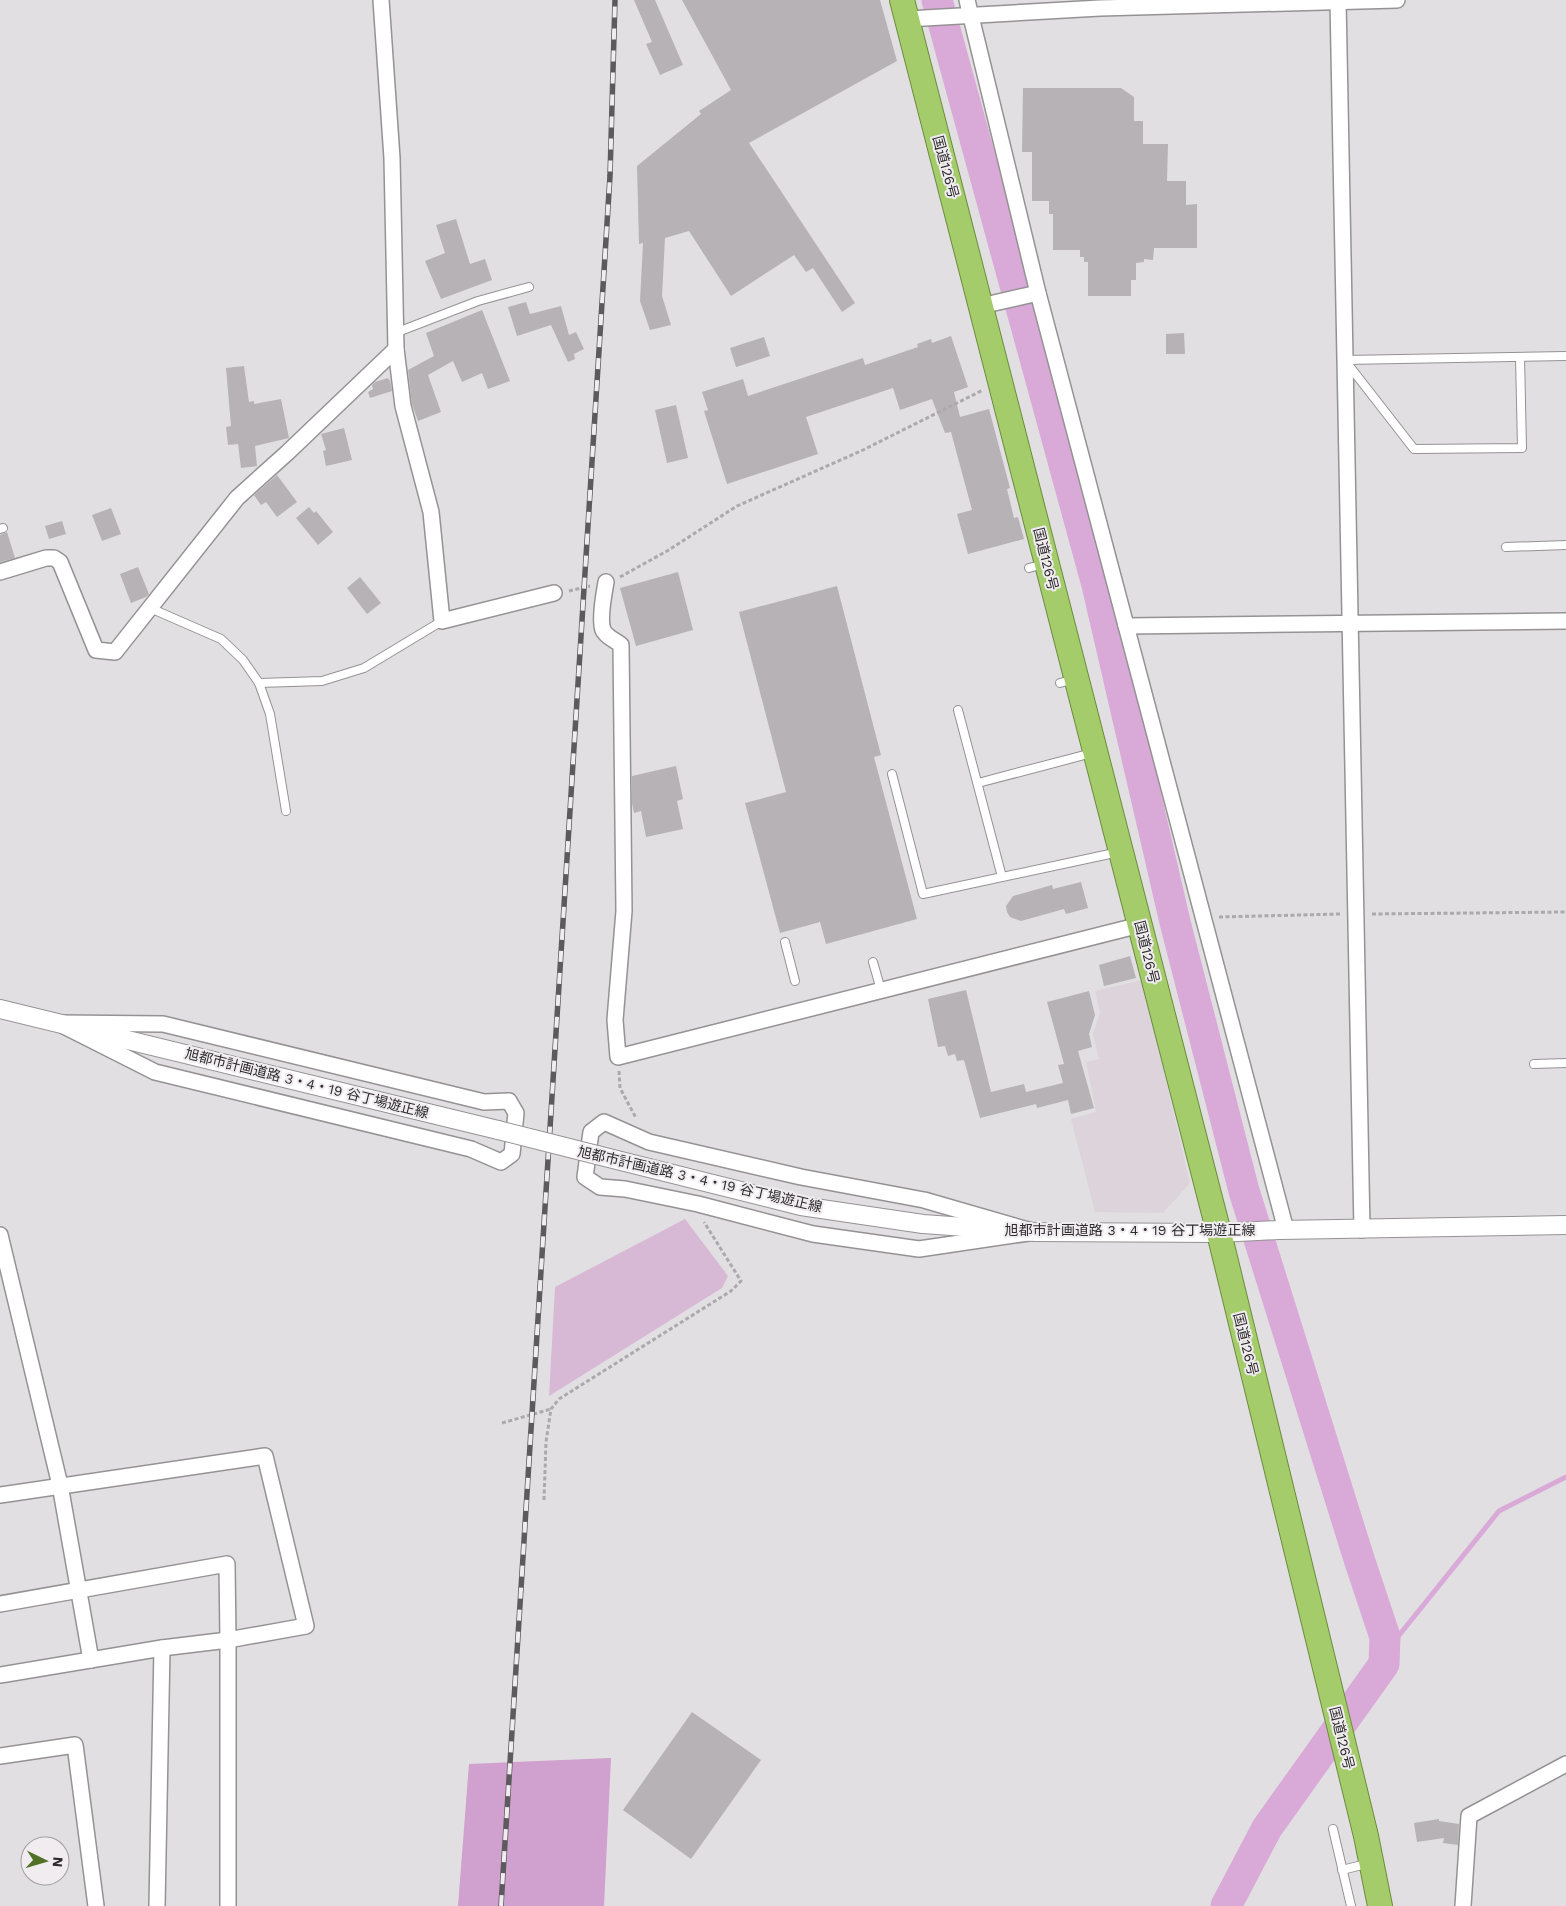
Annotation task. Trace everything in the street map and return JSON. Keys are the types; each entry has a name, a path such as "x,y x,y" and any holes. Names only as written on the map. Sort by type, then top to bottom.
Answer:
{"highway":[{"name":"国道126号","path":"912,12 1001,381 1038,566 1068,681 1095,752 1219,1233 1324,1663 1380,1906"}],"street":[{"path":"381,0 392,158 396,349 403,406 431,512 442,621 554,594"},
{"path":"892,0 912,12 971,15 1099,4 1397,0"},
{"path":"967,0 1038,293 1203,917 1282,1230"},
{"path":"1338,1 1362,1230"},
{"path":"982,306 1038,293"},
{"path":"0,572 46,558 54,558 60,562 96,650 115,652 237,498 396,349"},
{"path":"606,582 603,597 602,628 607,635 621,645 624,910 614,1020 618,1057 1140,925"},
{"path":"1126,626 1566,621"},
{"name":"旭都市計画道路 3・4・19 谷丁場遊正線","path":"0,1009 498,1130 800,1206 923,1224 1035,1232 1219,1233 1282,1230 1566,1226"},
{"path":"58,1023 163,1024 484,1102 509,1101 516,1113 512,1154 501,1162 471,1149 155,1072 58,1023"},
{"path":"604,1122 649,1142 801,1177 924,1200 1035,1232 919,1249 813,1234 662,1196 626,1189 600,1187 585,1177 591,1132 604,1122"},
{"path":"0,1235 60,1485 91,1660"},
{"path":"0,1494 265,1456 306,1626 0,1675"},
{"path":"0,1604 227,1564 228,1906"},
{"path":"157,1906 162,1648"},
{"path":"0,1756 75,1745 96,1906"},
{"path":"1463,1906 1469,1816 1566,1764"}],"lane":[{"path":"395,333 478,301 529,287"},
{"path":"1345,360 1566,356"},
{"path":"1345,360 1414,449 1522,448 1520,357"},
{"path":"1506,547 1566,544"},
{"path":"150,608 221,639 243,660 259,683 270,714 286,811"},
{"path":"259,683 322,681 364,668 442,621"},
{"path":"958,710 1002,877"},
{"path":"978,783 1095,752"},
{"path":"892,774 923,894 1121,852"},
{"path":"785,942 795,981"},
{"path":"873,962 881,990"},
{"path":"1534,1064 1566,1063"},
{"path":"1333,1829 1351,1906"},
{"path":"1342,1870 1371,1863"}],"path":[{"path":"554,594 606,582 623,576 667,551 737,506 863,450 1001,381"},
{"path":"1203,917 1566,912"},
{"path":"618,1057 620,1088 637,1121"},
{"path":"502,1423 551,1409 560,1399 731,1291 741,1282 700,1216"},
{"path":"544,1500 546,1442 551,1409"}],"shaded area":[{"path":"1142,980 1190,1183 1163,1213 1095,1212 1071,1119 1096,1112 1086,1062 1099,1059 1093,1034 1100,1013 1095,991"},
{"path":"685,1219 728,1276 722,1288 549,1396 555,1287"},
{"path":"611,1758 604,1906 458,1906 469,1764"}],"building":[{"path":"634,0 655,0 683,65 660,75 646,44 652,42"},
{"path":"682,0 880,0 897,61 749,143 855,303 842,312 813,268 806,272 794,255 731,296 689,231 665,238 662,296 671,325 650,330 640,301 643,243 639,244 637,166 701,114 699,111 731,90"},
{"path":"1023,88 1121,88 1134,97 1134,121 1143,121 1143,144 1168,144 1167,181 1186,181 1186,205 1197,204 1197,248 1154,248 1153,260 1144,259 1144,262 1136,263 1136,280 1131,280 1131,296 1088,296 1088,262 1084,262 1084,257 1080,257 1080,250 1053,250 1053,214 1049,214 1049,201 1032,201 1032,152 1022,152"},
{"path":"456,219 470,264 485,259 492,280 441,299 425,261 445,253 436,225"},
{"path":"526,302 530,314 561,306 569,335 576,332 584,349 574,354 575,359 568,362 551,325 517,336 508,307"},
{"path":"482,310 510,381 488,389 482,373 462,382 453,361 428,375 441,412 418,421 412,404 408,370 434,356 426,333"},
{"path":"1184,333 1185,354 1166,354 1166,334"},
{"path":"951,336 968,387 954,392 960,417 989,409 1010,488 1007,489 1014,518 1018,517 1024,539 968,554 957,514 972,510 951,432 945,433 932,399 900,410 893,388 806,417 818,454 727,484 704,411 708,410 702,392 743,379 748,396 863,358 865,365 918,347 917,344 931,339 932,343"},
{"path":"764,337 770,356 736,367 730,348"},
{"path":"244,366 249,402 254,401 254,404 281,399 289,438 255,446 257,466 241,468 238,444 228,445 226,427 231,426 226,368"},
{"path":"388,378 392,391 370,398 368,392 373,389 372,385 375,382"},
{"path":"676,405 688,458 667,463 655,410"},
{"path":"344,428 352,460 326,466 323,451 326,450 321,434"},
{"path":"277,475 297,502 277,517 266,502 261,505 254,495"},
{"path":"309,507 314,513 316,511 333,532 318,545 296,518"},
{"path":"111,508 121,534 102,541 92,515"},
{"path":"62,521 66,534 49,539 45,526"},
{"path":"7,532 15,558 0,562 0,535"},
{"path":"138,567 149,594 131,603 120,574"},
{"path":"678,572 693,630 636,646 620,588"},
{"path":"360,577 381,603 367,614 347,588"},
{"path":"837,586 881,755 874,757 917,919 826,944 820,922 780,933 745,803 786,792 739,612"},
{"path":"676,766 683,799 677,801 683,829 646,837 641,811 634,813 632,776"},
{"path":"1081,882 1088,908 1066,914 1064,909 1021,921 1010,917 1007,912 1006,906 1013,896 1052,885 1053,889"},
{"path":"1130,956 1136,978 1104,986 1099,965"},
{"path":"966,990 991,1092 1024,1084 1026,1092 1063,1083 1058,1065 1064,1064 1047,1002 1089,991 1095,1015 1089,1034 1092,1047 1078,1051 1094,1108 1071,1114 1068,1100 1037,1108 1036,1104 980,1118 964,1060 957,1061 955,1054 948,1056 945,1046 938,1047 928,999"},
{"path":"692,1712 761,1760 691,1859 623,1810"},
{"path":"1439,1819 1439,1821 1459,1824 1458,1845 1443,1843 1444,1838 1417,1842 1414,1823"}],"waterway":[{"path":"937,0 1097,585 1175,922 1244,1191 1385,1637 1384,1664 1267,1828 1226,1906"},
{"path":"1384,1654 1499,1511 1566,1477"}],"railway":[{"path":"501,1906 610,176 615,0"}]}
